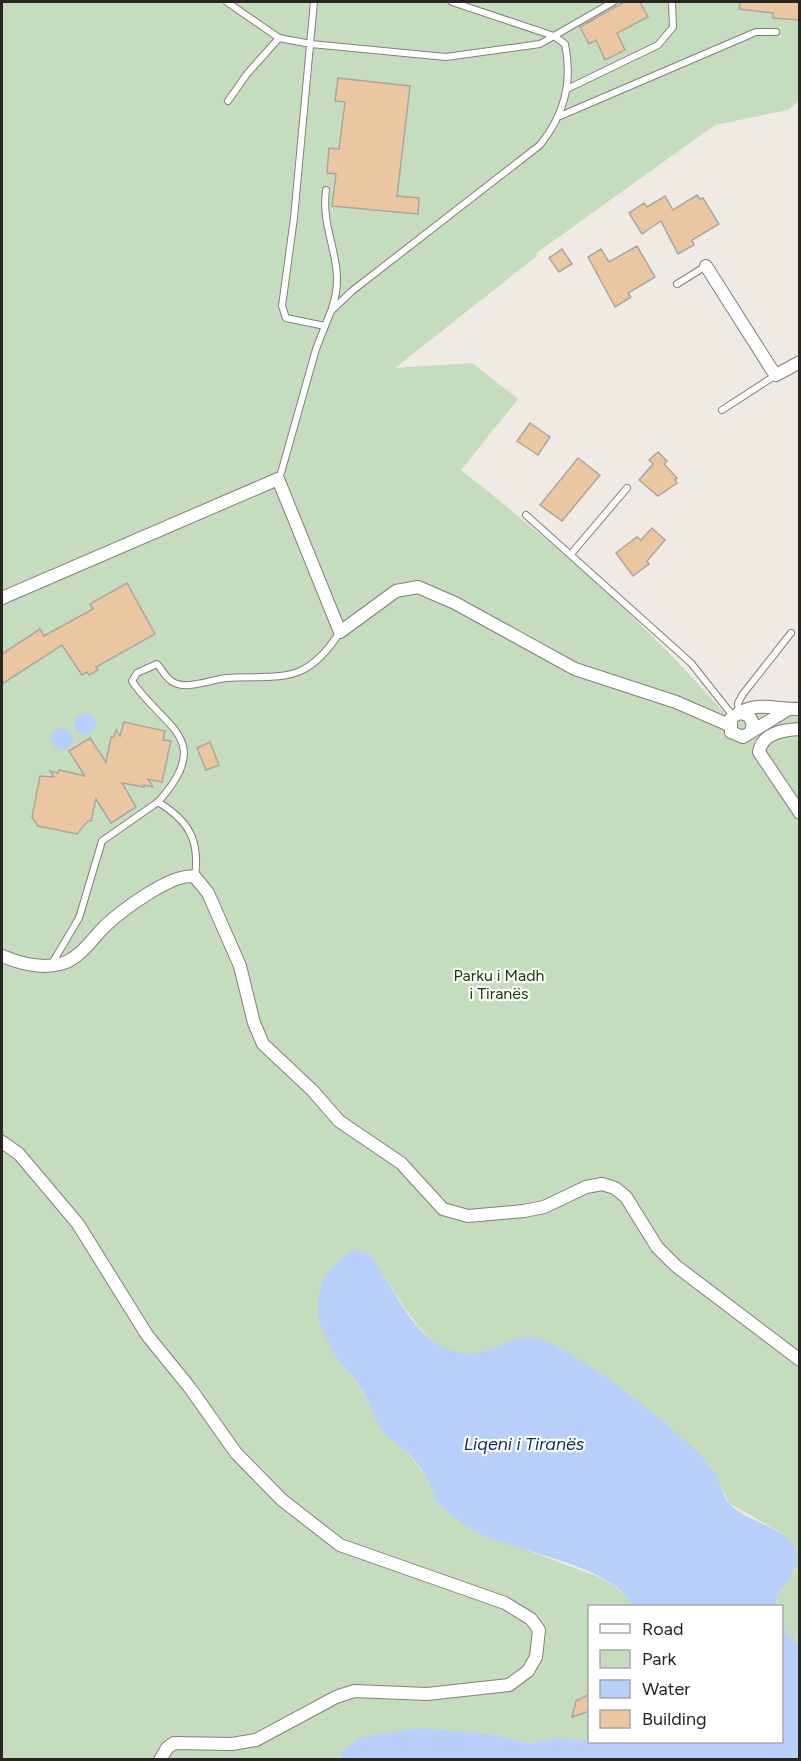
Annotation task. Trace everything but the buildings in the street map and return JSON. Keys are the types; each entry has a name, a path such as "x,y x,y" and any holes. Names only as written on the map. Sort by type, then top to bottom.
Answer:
{"street":[{"path":"706,266 776,375 800,362"},
{"path":"2,598 279,476 340,632 396,591 418,587 455,603 575,669 676,702 752,719 751,732"},
{"path":"758,706 793,710 738,737 731,732 735,717 758,706"},
{"path":"800,729 770,735 764,740 759,752 800,813"},
{"path":"2,956 35,965 61,964 72,959 131,905 181,877 195,877 208,893 240,966 263,1044 314,1091 339,1121 401,1163 443,1209 468,1216 524,1211 544,1207 586,1187 602,1184 615,1188 626,1197 657,1248 676,1266 800,1360"},
{"path":"2,1142 19,1154 78,1224 147,1335 190,1388 236,1453 282,1500 340,1545 505,1603 531,1619 539,1630 540,1643 536,1658 528,1671 509,1685 427,1694 354,1691 336,1697 256,1740 232,1744 174,1743 167,1748 160,1760"}],"lane":[{"path":"227,2 279,38 311,44 446,57 540,44 613,2"},
{"path":"314,2 282,306 286,318 325,326"},
{"path":"331,311 352,291 525,159 540,145 560,116 567,89 565,44 554,36 452,2"},
{"path":"567,89 658,45 673,27 672,2"},
{"path":"560,116 756,32 776,32"},
{"path":"228,101 247,74 279,38"},
{"path":"279,476 339,280 336,255 325,221 326,190"},
{"path":"677,284 706,266"},
{"path":"722,410 776,375"},
{"path":"571,554 627,488"},
{"path":"526,514 692,663 735,717"},
{"path":"51,965 79,918 100,845 158,802 174,784 182,754 181,737 169,720 132,681 137,673 157,664 169,679 178,684 193,684 225,678 280,678 307,668 321,658 340,632"},
{"path":"735,717 743,694 791,633"},
{"path":"158,802 180,818 194,836 195,877"}],"green space":[{"name":"Parku i Madh i Tiranës","path":"2,2 799,2 799,101 788,110 715,125 535,254 538,255 395,368 472,363 518,399 461,470 565,556 632,616 725,714 745,702 799,701 799,1646 790,1638 785,1629 783,1605 776,1605 775,1601 796,1568 780,1532 729,1503 713,1469 686,1443 605,1379 561,1349 538,1338 470,1355 454,1353 438,1345 411,1317 369,1254 336,1356 360,1386 383,1431 408,1453 434,1488 435,1501 472,1530 599,1577 618,1589 631,1605 588,1605 588,1742 560,1738 530,1744 495,1735 400,1732 374,1735 340,1753 342,1759 2,1759"}],"water":[{"path":"85,713 93,716 96,724 93,732 85,735 77,732 74,724 77,716"},
{"path":"62,728 70,731 73,739 70,747 62,750 54,747 51,739 54,731"},
{"name":"Liqeni i Tiranës","path":"354,1250 369,1254 411,1319 432,1340 445,1348 459,1353 472,1353 485,1351 518,1339 529,1337 540,1339 581,1361 632,1397 699,1454 718,1478 728,1502 745,1515 784,1535 791,1543 797,1558 795,1570 777,1595 776,1605 631,1605 622,1592 585,1569 489,1538 462,1523 435,1501 429,1483 418,1465 381,1428 364,1393 335,1355 327,1339 318,1310 318,1297 329,1272"},
{"path":"783,1622 787,1634 799,1646 799,1759 342,1759 340,1753 361,1737 421,1728 495,1735 530,1744 560,1738 588,1743 783,1743"}]}
